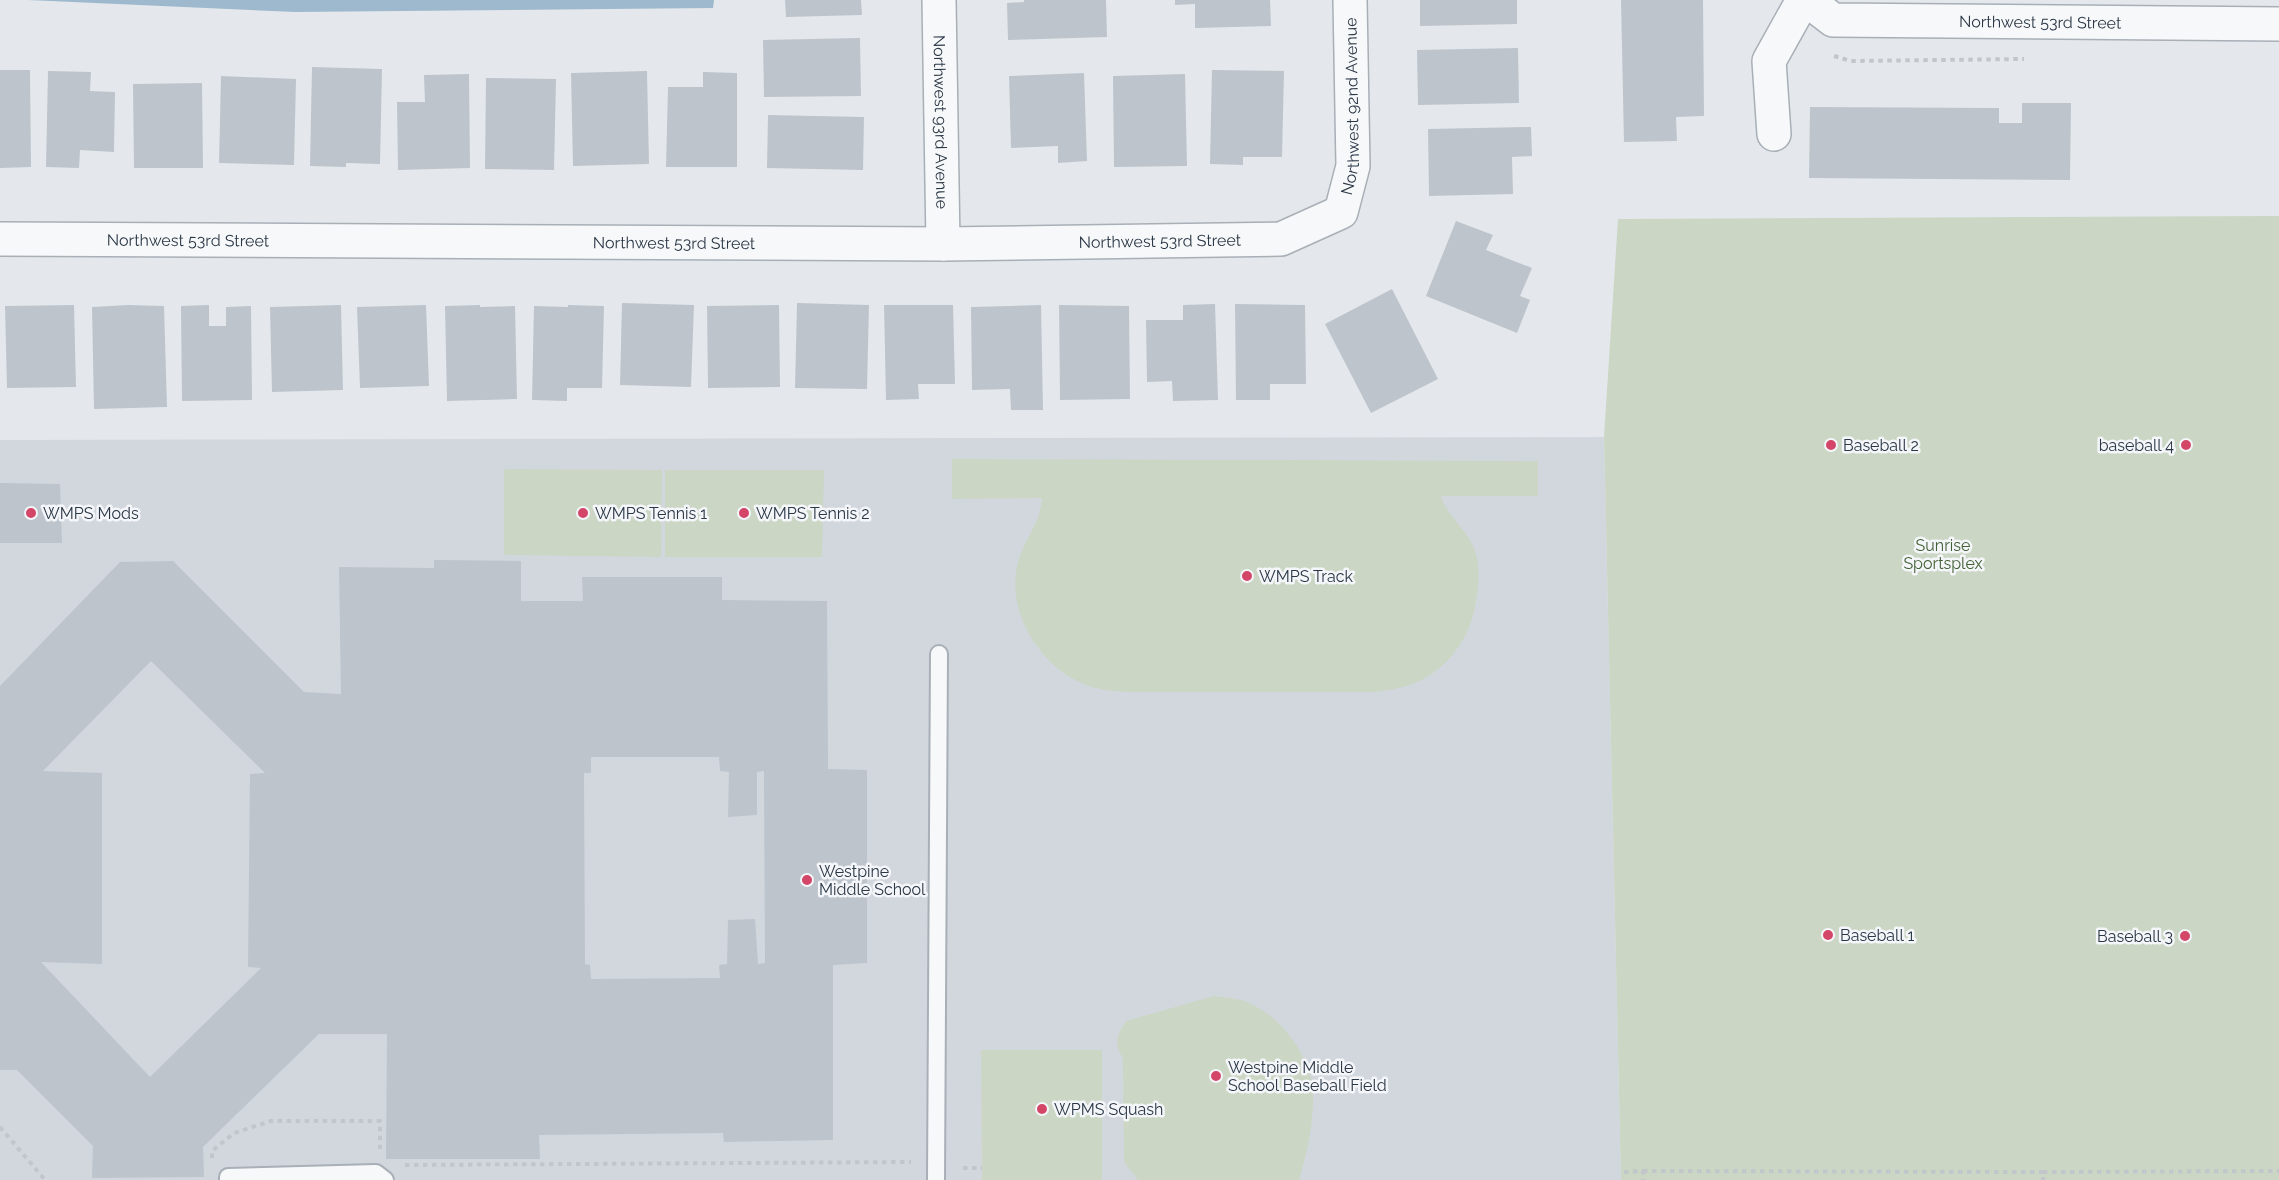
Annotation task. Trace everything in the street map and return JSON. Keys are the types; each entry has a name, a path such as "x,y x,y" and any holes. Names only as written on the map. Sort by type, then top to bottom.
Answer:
{"street":[{"name":"Northwest 93rd Avenue","path":"939,0 944,244"},
{"name":"Northwest 92nd Avenue","path":"1341,212 1353,166 1350,0"},
{"name":"Northwest 53rd Street","path":"1805,0 1833,20 2279,24"},
{"path":"1774,134 1768,61 1805,0"},
{"name":"Northwest 53rd Street","path":"0,239 944,244 1281,239 1341,212"}],"lane":[{"path":"936,1173 939,654"},
{"path":"228,1180 228,1177 376,1173 385,1180"}],"path":[{"path":"212,1161 212,1151 234,1133 271,1121 380,1121 381,1154"},
{"path":"0,1127 45,1180"},
{"path":"404,1165 909,1161 936,1173 982,1168"},
{"path":"1643,1171 1643,1180"},
{"path":"1624,1172 2279,1171"},
{"path":"2043,1172 2043,1180"}],"shaded area":[{"name":"Westpine Middle School","path":"1604,437 1621,1180 0,1180 0,440"}],"green space":[{"name":"Sunrise Sportsplex","path":"2279,216 2279,1180 1621,1180 1604,437 1618,219"},
{"name":"WMPS Track","path":"952,459 1538,461 1538,496 1441,496 1448,510 1472,543 1477,557 1478,589 1473,615 1462,641 1444,664 1421,680 1403,687 1375,692 1128,692 1100,689 1081,683 1064,673 1048,660 1035,644 1025,626 1018,607 1015,587 1017,567 1038,518 1042,498 952,499"},
{"name":"WMPS Tennis 1","path":"504,469 662,470 661,557 504,555"},
{"name":"WMPS Tennis 2","path":"665,470 824,470 822,557 665,557"},
{"name":"Westpine Middle School Baseball Field","path":"1214,996 1237,999 1265,1012 1289,1035 1306,1064 1313,1094 1312,1115 1299,1180 1138,1180 1124,1162 1123,1058 1117,1044 1120,1031 1126,1021"},
{"name":"WPMS Squash","path":"981,1050 1102,1050 1102,1180 982,1180"}],"water":[{"path":"28,0 714,0 713,8 295,12"}],"building":[{"path":"785,0 861,0 862,15 786,17"},
{"path":"1024,0 1106,0 1107,37 1008,40 1007,3 1024,2"},
{"path":"1175,0 1270,0 1271,26 1195,28 1195,4 1175,5"},
{"path":"1420,0 1517,0 1517,24 1420,26"},
{"path":"1621,0 1703,0 1704,116 1676,117 1677,141 1624,142"},
{"path":"860,38 861,96 764,97 763,40"},
{"path":"1518,48 1519,103 1418,105 1417,50"},
{"path":"312,67 382,69 380,164 346,163 346,167 310,166"},
{"path":"0,70 30,70 31,167 0,168"},
{"path":"1212,70 1284,71 1282,157 1243,157 1243,165 1210,164"},
{"path":"48,71 91,72 90,91 115,92 114,152 80,150 79,168 46,167"},
{"path":"647,71 649,164 573,166 571,73"},
{"path":"703,72 737,73 737,167 666,167 668,87 703,87"},
{"path":"1084,73 1087,161 1058,163 1058,146 1011,148 1009,76"},
{"path":"469,74 470,168 398,170 397,102 425,102 424,75"},
{"path":"1185,74 1187,166 1114,167 1113,76"},
{"path":"221,76 296,79 294,165 219,163"},
{"path":"486,78 556,79 554,170 485,169"},
{"path":"202,83 203,168 134,168 133,84"},
{"path":"2022,103 2071,103 2070,180 1809,178 1810,107 1999,108 1999,123 2022,123"},
{"path":"768,115 864,117 863,170 767,168"},
{"path":"1531,127 1532,156 1512,157 1513,194 1429,196 1428,129"},
{"path":"1456,221 1493,235 1486,250 1532,268 1520,296 1530,300 1517,333 1426,296"},
{"path":"1392,289 1438,379 1371,413 1325,324"},
{"path":"622,303 694,305 691,387 620,385"},
{"path":"797,303 869,305 867,389 795,388"},
{"path":"1215,304 1218,400 1173,401 1172,381 1147,382 1146,320 1183,320 1183,305"},
{"path":"1235,304 1305,305 1306,384 1270,384 1270,400 1236,400"},
{"path":"74,305 76,387 7,388 5,306"},
{"path":"209,305 209,326 226,326 226,307 251,306 252,400 182,401 181,306"},
{"path":"341,305 343,390 272,392 270,307"},
{"path":"426,305 429,386 360,388 357,307"},
{"path":"480,305 480,307 515,306 517,399 447,401 445,306"},
{"path":"568,305 604,306 602,388 567,388 567,401 532,400 534,306 568,307"},
{"path":"779,305 780,387 708,388 707,306"},
{"path":"884,305 953,305 955,384 918,384 919,399 886,400"},
{"path":"1041,305 1043,410 1011,410 1010,389 972,390 971,307"},
{"path":"1059,305 1129,306 1130,399 1060,400"},
{"path":"164,306 167,407 94,409 92,307"},
{"name":"WMPS Mods","path":"0,483 60,484 62,543 0,543"},
{"name":"Westpine Middle School","path":"434,560 521,561 521,601 583,601 582,577 722,577 722,600 827,601 828,769 867,770 867,963 833,965 833,1140 724,1142 723,1133 539,1135 540,1159 386,1159 387,1034 319,1034 203,1147 204,1177 92,1178 93,1146 17,1070 0,1070 0,686 120,562 173,561 304,692 341,694 339,567 434,568","holes":["151,661 265,773 250,774 248,967 261,968 150,1077 41,962 102,964 102,773 43,771","591,757 719,757 720,771 729,772 728,817 757,815 757,772 764,771 765,963 758,964 755,919 728,920 727,964 719,965 720,978 591,979 590,965 585,964 584,773 591,773"]}],"place":[{"name":"Baseball 2","path":"1831,445"},
{"name":"baseball 4","path":"2186,445"},
{"name":"WMPS Mods","path":"31,513"},
{"name":"WMPS Tennis 1","path":"583,513"},
{"name":"WMPS Tennis 2","path":"744,513"},
{"name":"WMPS Track","path":"1247,576"},
{"name":"Westpine Middle School","path":"807,880"},
{"name":"Baseball 1","path":"1828,935"},
{"name":"Baseball 3","path":"2185,936"},
{"name":"Westpine Middle School Baseball Field","path":"1216,1076"},
{"name":"WPMS Squash","path":"1042,1109"}]}
